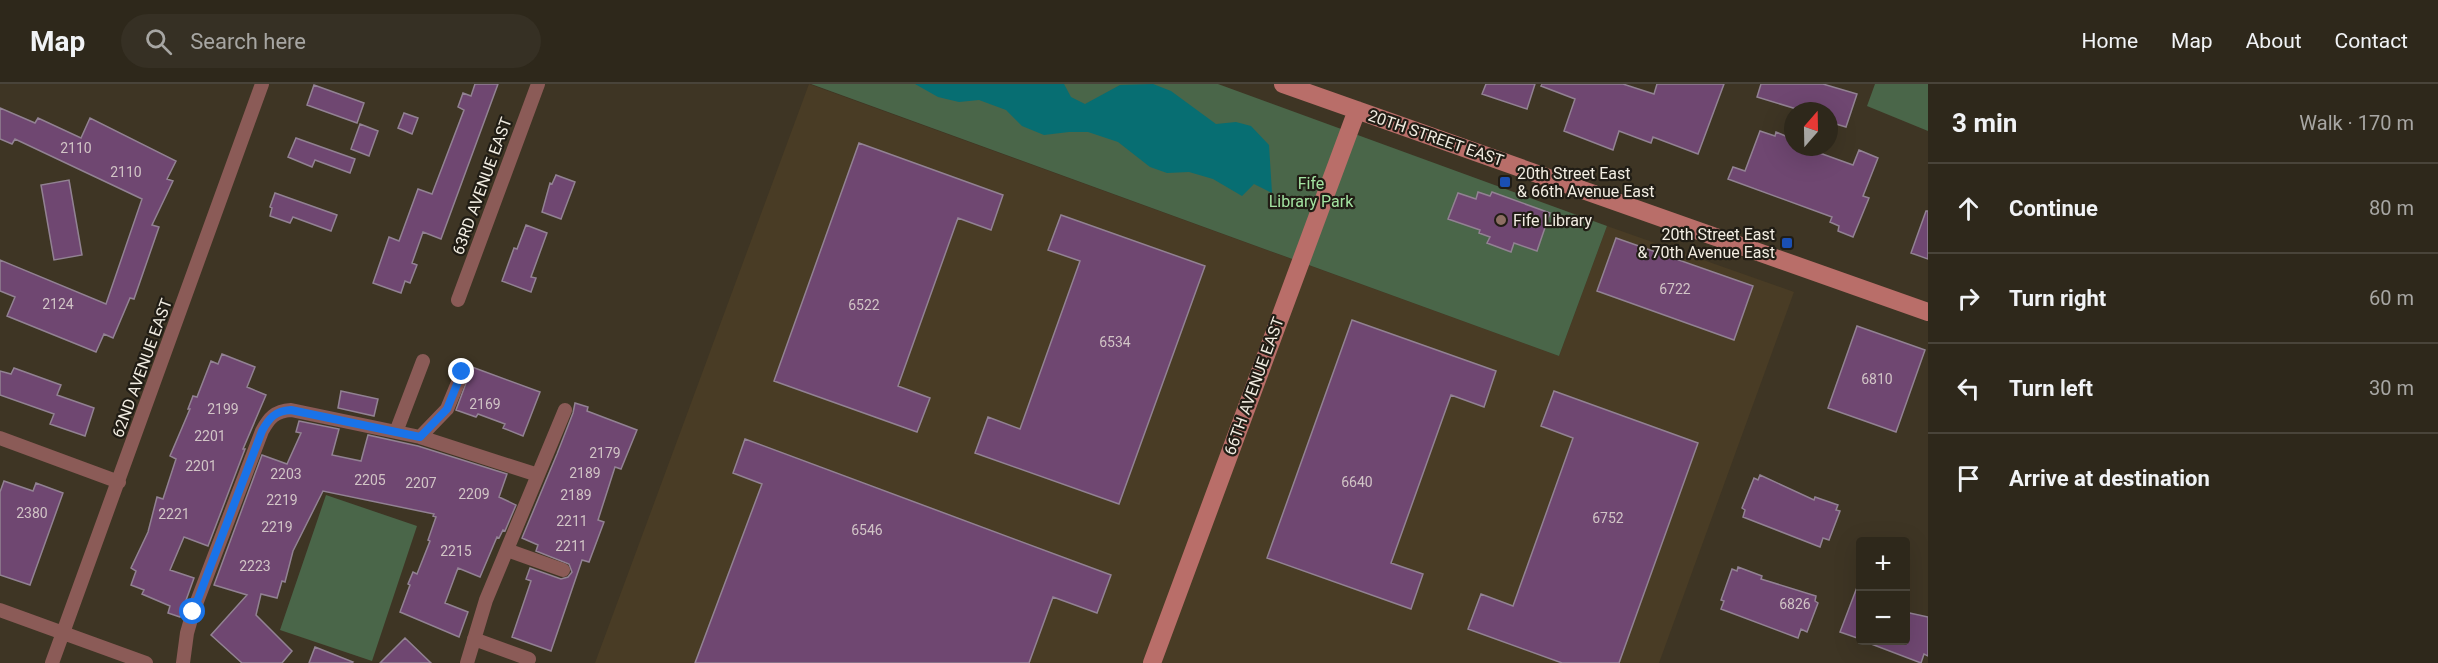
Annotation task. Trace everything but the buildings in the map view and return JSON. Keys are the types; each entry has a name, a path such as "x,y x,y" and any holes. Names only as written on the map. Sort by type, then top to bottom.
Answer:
{"main road":[{"name":"20TH STREET EAST","path":"1283,84 1928,312"},
{"name":"66TH AVENUE EAST","path":"1152,663 1357,110"}],"street":[{"name":"62ND AVENUE EAST","path":"52,663 262,84"},
{"name":"63RD AVENUE EAST","path":"458,300 538,84"},
{"path":"396,432 423,361"},
{"path":"420,437 447,409 462,372"},
{"path":"183,663 187,633 193,612 262,431 270,417 277,412 291,410 420,437 538,476"},
{"path":"467,663 486,600 565,410"},
{"path":"0,438 119,482"},
{"path":"507,550 562,570"},
{"path":"0,610 146,663"},
{"path":"474,639 529,659"}],"shaded area":[{"path":"809,84 1559,356 1607,226 1794,292 1659,663 595,663"}],"green space":[{"name":"Fife Library Park","path":"811,84 1218,84 1607,226 1559,356"},
{"path":"1875,84 1928,84 1928,131 1867,106"},
{"path":"326,495 417,526 372,661 280,630"}],"water":[{"path":"915,84 1064,84 1071,97 1085,104 1120,85 1153,84 1171,91 1216,124 1236,122 1251,126 1269,145 1272,193 1254,184 1242,196 1213,179 1189,172 1167,173 1150,167 1118,142 1088,132 1044,135 1022,126 1006,110 979,100 959,102 938,97"}],"place":[{"name":"20th Street East & 66th Avenue East","path":"1505,182"},
{"name":"Fife Library","path":"1501,220"},
{"name":"20th Street East & 70th Avenue East","path":"1787,243"}],"route":[{"path":"193,612 262,431 270,417 277,412 291,410 420,437 447,409 462,372"}]}
